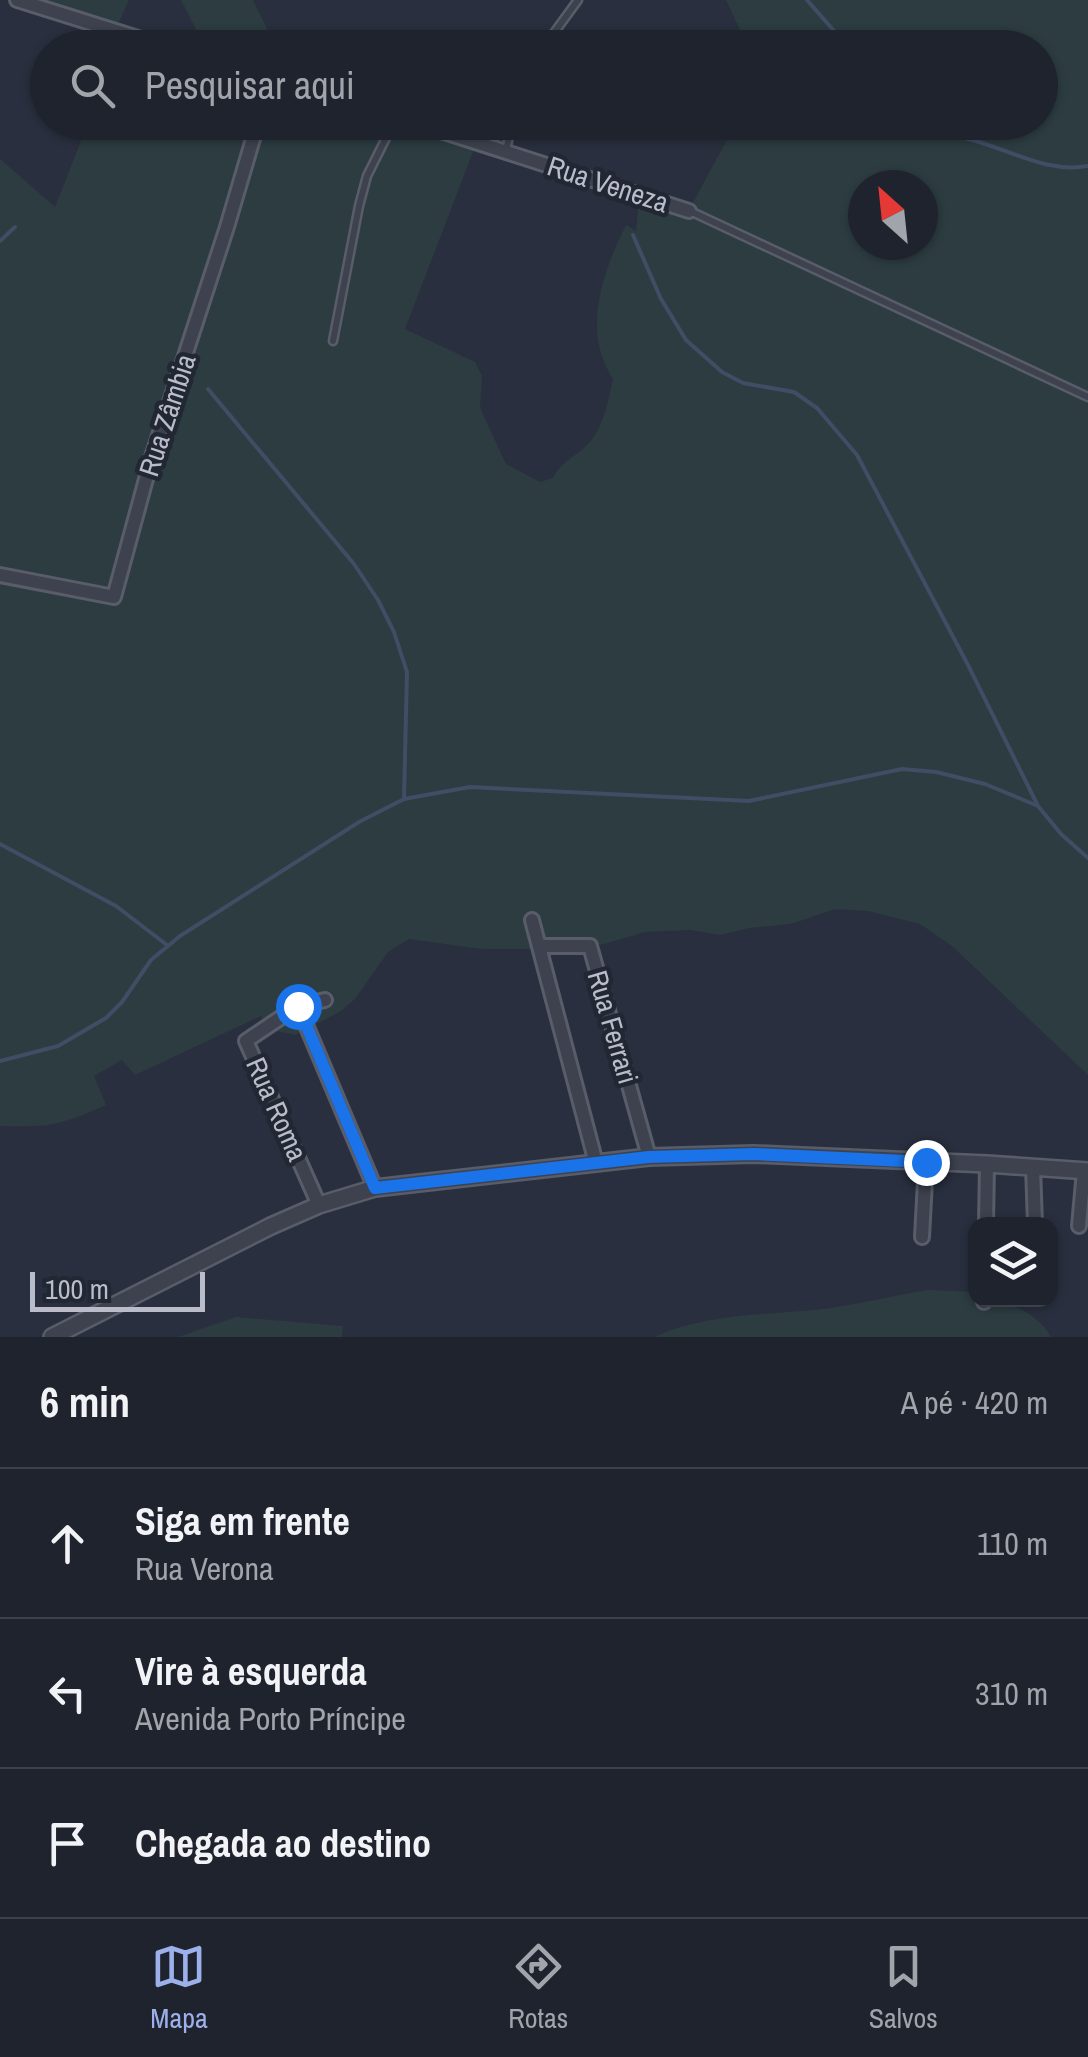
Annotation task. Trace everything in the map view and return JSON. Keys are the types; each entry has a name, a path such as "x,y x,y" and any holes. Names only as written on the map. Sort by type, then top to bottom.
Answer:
{"street":[{"path":"17,0 113,30"},
{"name":"Rua Zâmbia","path":"0,575 114,597 152,457 253,140"},
{"name":"Rua Veneza","path":"470,140 689,211"},
{"path":"532,920 596,1163"},
{"name":"Rua Ferrari","path":"540,946 590,946 649,1157"},
{"name":"Rua Roma","path":"319,1205 246,1040 298,1006 324,1000"},
{"path":"298,1006 375,1188"},
{"path":"52,1337 319,1205 375,1188 649,1157 754,1154 1086,1171 1079,1226"},
{"path":"922,1238 926,1162"},
{"path":"986,1217 987,1164"},
{"path":"1033,1167 1035,1217"}],"lane":[{"path":"556,30 578,0"},
{"path":"333,341 358,206 385,140"},
{"path":"506,151 508,140"},
{"path":"689,211 1088,396"}],"shaded area":[{"path":"20,0 129,0 115,30"},
{"path":"181,0 253,0 268,30 196,30"},
{"path":"726,0 1088,0 1088,1075 952,946 920,924 868,911 835,909 791,924 720,935 690,930 645,932 604,944 565,949 481,949 409,939 388,952 355,999 341,1011 295,1035 266,1029 261,1016 135,1075 122,1060 94,1076 106,1105 90,1112 54,1124 0,1126 0,159 55,207 81,140 462,140 476,144 405,329 475,362 482,376 480,408 506,464 540,482 553,478 589,443 605,413 613,379 598,341 599,301 626,225 636,231 639,198 689,210 727,140 1058,140 1058,30 740,30"},
{"path":"928,1290 968,1292 968,1307 1018,1308 1037,1320 1051,1337 654,1337 713,1320 828,1308"},
{"path":"236,1317 343,1326 342,1337 178,1337"}],"waterway":[{"path":"807,0 833,30"},
{"path":"972,140 1046,164 1088,166"},
{"path":"0,241 15,227"},
{"path":"633,235 661,299 686,340 722,372 743,383 794,392 817,408 857,455 1038,806 1088,858"},
{"path":"208,389 354,564 394,632 407,672 404,798"},
{"path":"0,1061 58,1046 106,1018 151,960 180,936 359,822 404,799 470,787 749,801 902,769 936,772 985,784 1038,806"},
{"path":"0,844 116,906 167,945"}],"route":[{"path":"298,1006 375,1188 649,1157 754,1154 926,1162"}]}
